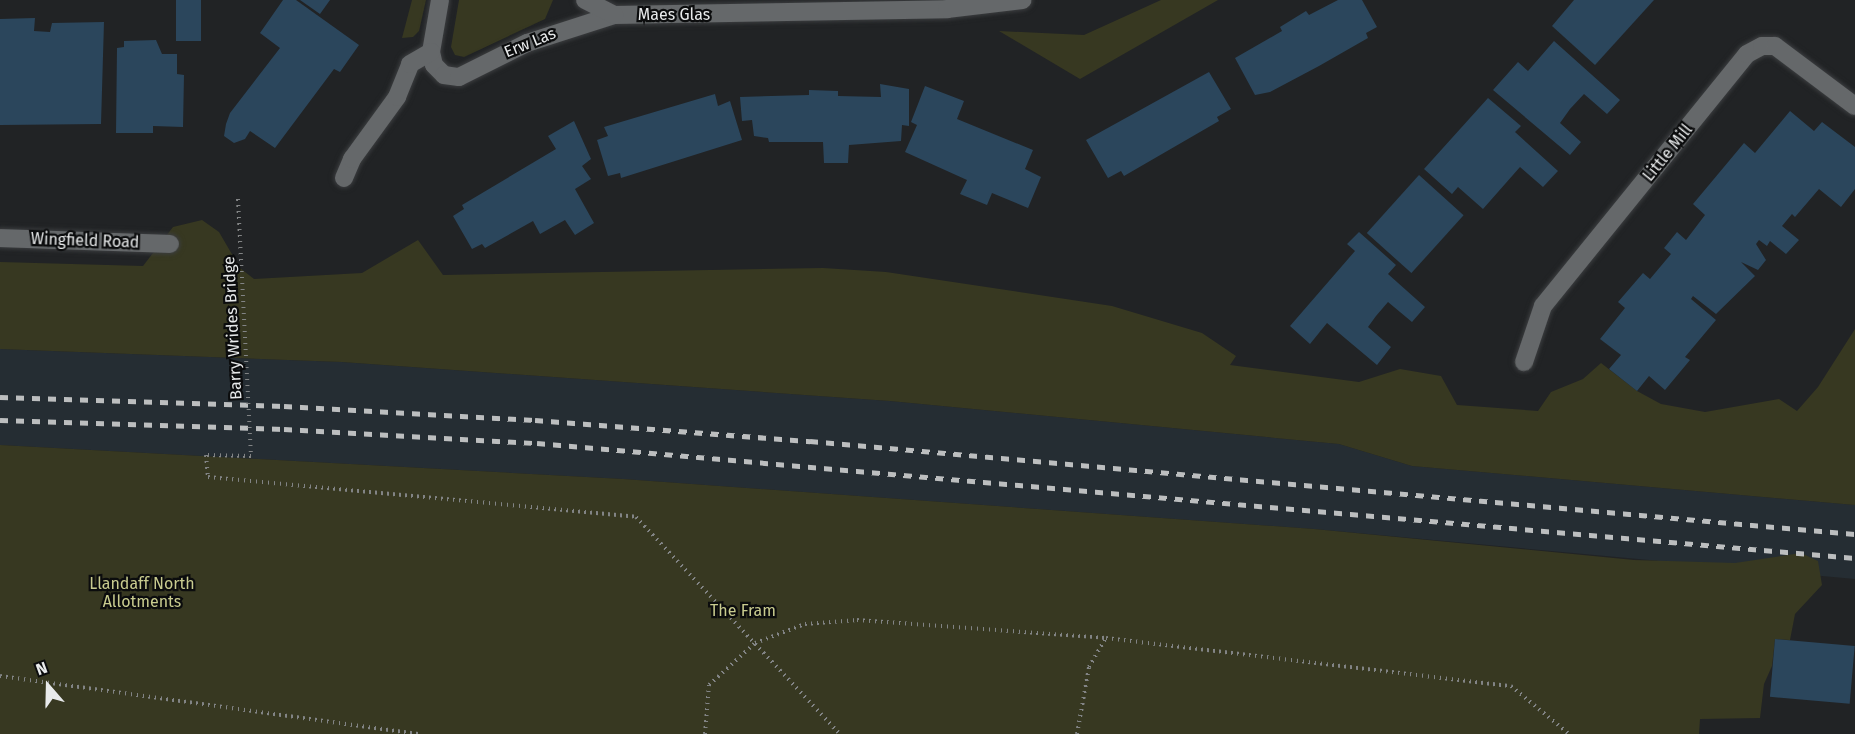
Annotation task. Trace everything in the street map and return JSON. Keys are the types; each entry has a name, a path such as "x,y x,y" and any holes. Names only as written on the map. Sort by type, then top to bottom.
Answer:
{"street":[{"path":"344,178 352,159 397,97 410,64 431,52 440,0"},
{"path":"585,0 614,15"},
{"name":"Maes Glas","path":"614,15 947,9 1022,0"},
{"name":"Erw Las","path":"431,52 434,65 444,75 459,77 527,43 614,15"},
{"name":"Little Mill","path":"1524,362 1543,306 1748,54 1762,46 1775,46 1855,106"},
{"name":"Wingfield Road","path":"0,238 170,244"}],"path":[{"name":"Barry Wrides Bridge","path":"238,199 251,456 206,455 208,477 636,517 755,643"},
{"path":"705,734 709,685 755,643 805,624 857,620 1106,638 1511,686 1569,734"},
{"path":"1077,734 1089,667 1106,638"},
{"path":"755,643 840,734"},
{"path":"0,676 420,734"}],"shaded area":[{"path":"0,349 342,362 890,401 1339,444 1412,466 1855,505 1855,579 1314,529 623,479 0,445"}],"green space":[{"path":"412,0 426,0 419,31 413,37 402,38"},
{"path":"459,0 553,0 545,19 464,57 455,55 451,47"},
{"path":"1161,0 1218,0 1080,79 999,31 1084,35"},
{"path":"202,220 219,232 240,268 254,279 362,273 418,240 443,275 823,268 886,272 1112,306 1202,333 1236,356 1230,365 1359,382 1400,369 1441,376 1457,405 1538,411 1551,392 1583,379 1601,363 1637,391 1661,404 1705,412 1779,399 1797,411 1818,387 1855,329 1855,505 1412,466 1339,444 890,401 342,362 0,349 0,262 143,266 173,227"},
{"path":"0,445 623,479 1314,529 1634,560 1735,563 1801,553 1818,561 1822,585 1795,614 1790,640 1775,639 1772,666 1764,684 1760,718 1700,719 1699,734 0,734"}],"building":[{"path":"176,0 201,0 201,41 176,41"},
{"path":"283,0 296,0 359,45 340,72 334,69 275,148 250,131 245,139 234,143 224,136 226,124 230,113 280,48 260,33"},
{"path":"300,0 330,0 320,14"},
{"path":"1338,0 1362,0 1377,27 1366,33 1368,38 1270,92 1255,95 1235,58 1282,31 1280,27 1306,11 1309,15"},
{"path":"1574,0 1654,0 1595,65 1552,26"},
{"path":"35,18 34,31 50,32 52,23 104,22 101,124 0,125 0,19"},
{"path":"156,40 162,54 177,54 177,74 184,75 183,127 153,126 153,133 116,133 117,48 124,47 124,41"},
{"path":"1554,41 1620,100 1607,114 1584,94 1570,109 1560,123 1581,142 1570,155 1493,90 1518,62 1528,71"},
{"path":"1209,72 1231,109 1217,117 1219,121 1124,176 1121,171 1108,178 1086,140"},
{"path":"880,84 909,89 909,126 902,125 901,141 849,145 848,163 824,163 823,142 769,142 768,138 754,136 752,120 742,121 740,97 809,95 809,90 838,91 838,96 881,97"},
{"path":"925,86 964,101 957,119 1033,150 1025,169 1041,177 1028,208 992,193 987,205 960,194 967,180 905,152 917,125 911,122"},
{"path":"715,94 718,106 730,101 742,140 621,178 620,173 608,176 597,140 608,136 604,127"},
{"path":"1488,98 1521,126 1515,132 1558,171 1543,187 1520,167 1483,209 1458,187 1452,194 1424,169"},
{"path":"1790,111 1814,131 1822,122 1855,147 1855,189 1841,207 1819,189 1795,217 1792,214 1782,226 1799,240 1786,254 1770,241 1767,246 1759,240 1756,244 1766,260 1758,270 1741,262 1755,276 1716,314 1693,296 1691,299 1716,320 1685,357 1690,360 1665,390 1649,376 1637,391 1609,369 1621,355 1600,339 1625,308 1618,302 1643,273 1650,279 1671,254 1664,248 1677,232 1686,240 1705,215 1693,204 1744,143 1755,153"},
{"path":"574,121 591,159 582,166 591,179 575,189 594,223 575,235 565,220 540,234 533,221 485,248 482,244 472,249 453,216 464,209 462,205 556,149 548,136"},
{"path":"1419,175 1464,215 1411,273 1367,233"},
{"path":"1359,232 1396,265 1388,274 1425,307 1412,322 1388,302 1376,316 1368,327 1391,347 1377,365 1327,323 1310,344 1290,326 1355,251 1347,244"},
{"path":"1775,639 1855,646 1850,704 1770,697"}],"railway":[{"path":"0,397 284,406 535,420 810,441 1855,534"},
{"path":"0,420 284,429 537,443 1855,558"}],"park label":[{"name":"Llandaff North Allotments","path":"142,593"},
{"name":"The Fram","path":"743,611"}]}
